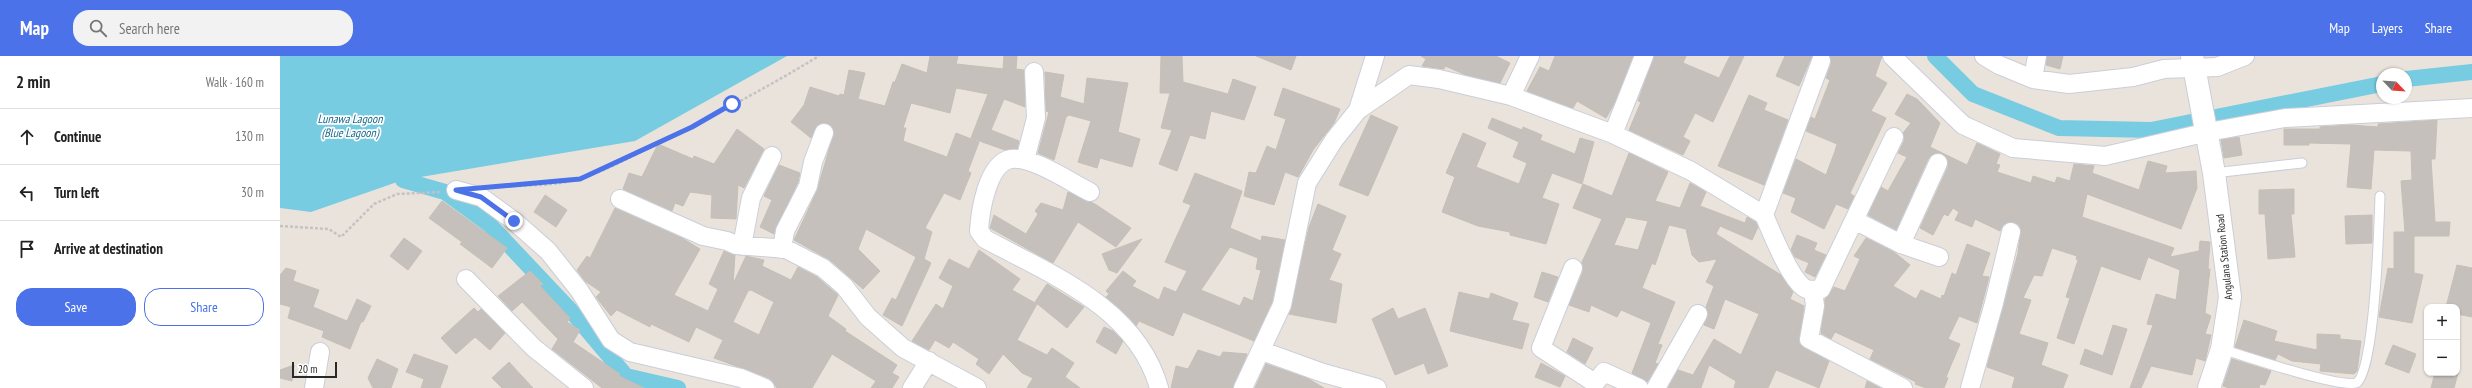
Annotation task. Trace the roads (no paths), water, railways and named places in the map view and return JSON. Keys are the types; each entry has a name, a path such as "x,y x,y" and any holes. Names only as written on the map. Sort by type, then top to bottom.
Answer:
{"street":[{"path":"1358,110 1375,56"},
{"path":"1511,96 1530,56"},
{"path":"1613,134 1644,56"},
{"path":"1892,56 1963,125 2013,148 2105,156 2206,129 2285,118 2472,108"},
{"path":"1984,56 1999,66 2033,79 2069,84 2133,77 2164,69 2194,70 2218,67 2245,56"},
{"path":"2033,79 2037,56"},
{"path":"1764,215 1821,61"},
{"path":"2194,70 2206,129"},
{"path":"1025,160 1036,118 1034,72"},
{"path":"1243,388 1262,351 1282,305 1307,183 1334,140 1358,110 1409,76 1438,79 1511,96 1613,134 1691,171 1764,215 1782,258 1803,287 1813,290 1821,289 1894,137"},
{"name":"Angulana Station Road","path":"2206,129 2214,173 2230,297 2222,349 2209,388"},
{"path":"782,249 785,231 808,186 813,162 824,133"},
{"path":"742,246 751,198 772,156"},
{"path":"1090,192 1025,160 1011,159 1004,162 995,173 981,206 979,231 985,239 1070,285 1114,315 1135,339 1154,370 1159,388"},
{"path":"1901,244 1938,163"},
{"path":"456,190 481,197 514,221 548,252 579,290 611,340 630,352 741,378 765,388"},
{"path":"620,199 703,236 742,246 782,249 823,268 844,286 868,317 903,348 977,388"},
{"path":"1854,220 1901,244 1939,257"},
{"path":"1970,388 1994,304 2011,232"},
{"path":"1573,268 1541,348 1595,383 1604,372 1639,388"},
{"path":"466,278 534,348 584,388"},
{"path":"1813,290 1815,306 1809,339 1902,388"},
{"path":"1656,388 1698,314"},
{"path":"1262,351 1323,373 1377,388"},
{"path":"314,388 320,352"},
{"path":"912,388 928,361"}],"lane":[{"path":"2214,173 2302,163"},
{"path":"2222,349 2327,383 2348,385 2356,383 2361,379 2368,358 2370,343 2376,277 2380,196"}],"water":[{"name":"Lunawa Lagoon (Blue Lagoon)","path":"280,56 787,56 635,141 403,180 311,212 280,208"}],"waterway":[{"path":"1935,56 1973,94 2059,128 2151,130 2376,85"},
{"path":"2412,78 2472,72"},
{"path":"403,180 445,192 490,225 573,313 626,376 678,388"}]}
